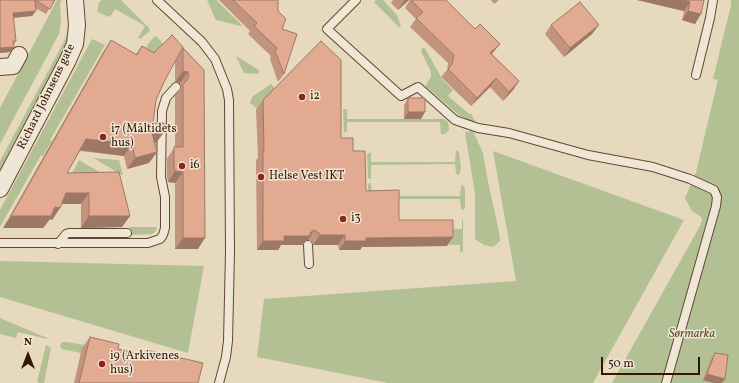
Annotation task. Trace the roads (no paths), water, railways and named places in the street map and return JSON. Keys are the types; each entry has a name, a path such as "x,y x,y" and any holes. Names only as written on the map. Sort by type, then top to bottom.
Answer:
{"street":[{"name":"Richard Johnsens gate","path":"0,189 75,44 77,25 75,0"},
{"path":"0,67 13,66 19,55"}],"lane":[{"path":"157,0 202,42 215,59 227,89 229,100 230,252 228,341 226,357 219,383"},
{"path":"356,0 327,29 401,96 418,87 455,120 478,128 509,133 588,155 652,168 690,179 714,190 717,197 716,206 666,383"},
{"path":"696,75 713,0"},
{"path":"0,243 148,243 162,237 165,228 165,197 161,177 162,111 166,98 176,87"},
{"path":"58,244 66,234 69,233 127,233"},
{"path":"308,244 309,264"}],"place":[{"name":"i2","path":"302,97"},
{"name":"i7 (Måltidets hus)","path":"103,137"},
{"name":"i6","path":"182,166"},
{"name":"Helse Vest IKT","path":"261,177"},
{"name":"i3","path":"343,219"},
{"name":"i9 (Arkivenes hus)","path":"102,364"}],"park label":[{"name":"Sørmarka","path":"692,335"}]}
